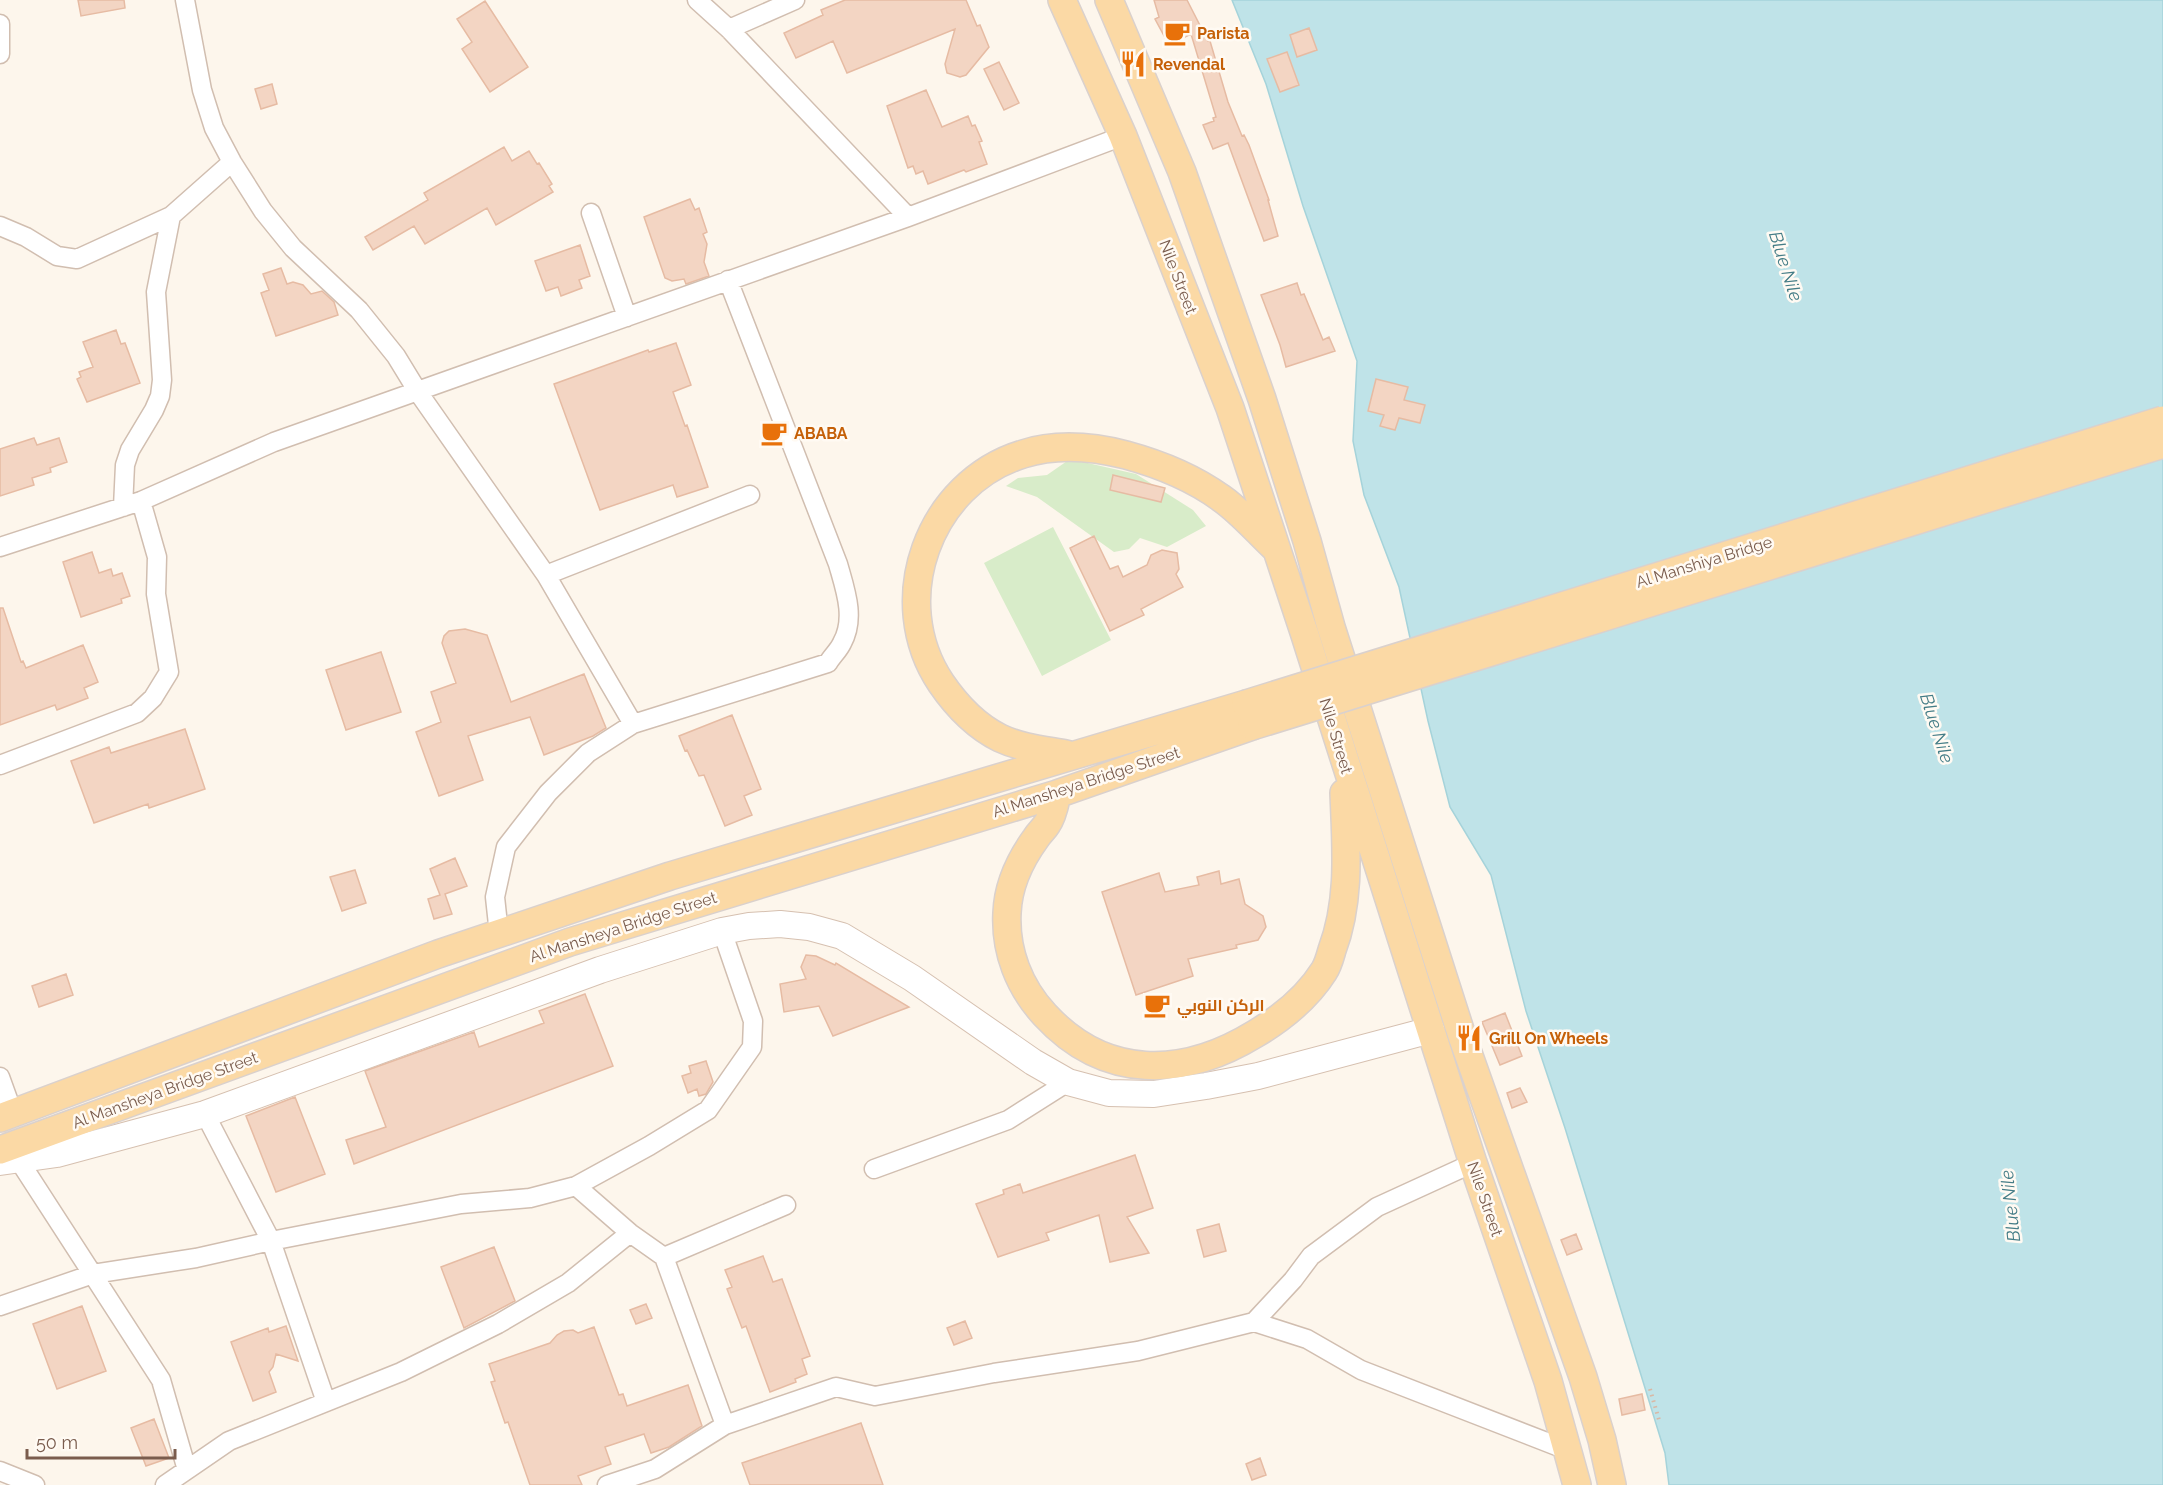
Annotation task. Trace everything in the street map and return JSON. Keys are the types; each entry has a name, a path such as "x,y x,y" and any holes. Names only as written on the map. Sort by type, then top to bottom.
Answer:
{"main road":[{"name":"Nile Street","path":"1062,0 1123,136 1230,408 1473,1163 1548,1381 1577,1485"},
{"name":"Nile Street","path":"1109,0 1182,172 1262,399 1307,541 1331,627 1462,1036 1583,1377 1602,1440 1612,1485"},
{"name":"Al Manshiya Bridge","path":"1249,715 2163,420"},
{"name":"Al Manshiya Bridge","path":"1249,715 2163,444"},
{"path":"1073,755 1025,748 985,729 953,702 932,670 918,629 915,593 921,557 936,522 958,494 987,470 1021,454 1053,447 1073,446 1107,450 1144,460 1182,475 1222,498 1277,549"},
{"name":"Al Mansheya Bridge Street","path":"7,1115 438,954 670,876 1073,755 1249,715"},
{"name":"Al Mansheya Bridge Street","path":"6,1157 570,942 1057,794 1249,715"},
{"path":"1057,794 1049,822 1037,835 1019,863 1011,887 1007,912 1008,944 1017,973 1033,1002 1053,1024 1088,1050 1120,1062 1172,1066 1205,1059 1238,1044 1268,1026 1299,1002 1325,970 1340,929 1345,900 1343,759"}],"street":[{"path":"185,0 202,90 214,128 232,162 263,211 293,248 359,310 378,332 546,575 633,724"},
{"path":"697,0 729,29 908,217"},
{"path":"729,29 795,0"},
{"path":"0,24 0,54"},
{"path":"0,547 141,501 274,442 908,217 1123,136"},
{"path":"0,226 26,237 57,256 77,259 171,216 232,162"},
{"path":"591,213 627,317"},
{"path":"123,507 125,465 130,450 160,396 162,381 156,292 171,216"},
{"path":"499,934 495,897 506,847 548,793 588,753 633,724 828,663 843,643 849,605 838,564 728,280"},
{"path":"546,575 750,495"},
{"path":"0,765 137,713 153,698 169,672 156,594 157,557 141,501"},
{"path":"6,1157 57,1154 205,1114 600,970 722,931 780,924 809,927 842,936 912,978 1033,1062 1068,1082 1109,1093 1154,1094 1258,1076 1431,1030"},
{"path":"0,1306 93,1274 195,1258 461,1204 530,1198 576,1186 708,1110 752,1047 753,1022 722,931"},
{"path":"0,1077 7,1115"},
{"path":"874,1169 1008,1120 1068,1082"},
{"path":"205,1114 271,1241 326,1402"},
{"path":"6,1157 93,1274 160,1380 187,1470"},
{"path":"1254,1322 1293,1280 1311,1256 1377,1207 1473,1163"},
{"path":"576,1186 630,1233 664,1257 725,1425"},
{"path":"664,1257 786,1205"},
{"path":"165,1485 229,1441 401,1372 498,1324 568,1283 630,1233"},
{"path":"607,1485 655,1468 725,1425 836,1387 875,1396 994,1373 1138,1351 1254,1322 1307,1339 1361,1370 1567,1450"},
{"path":"0,1471 35,1485"}],"path":[{"path":"1650,1389 1659,1420"}],"green space":[{"path":"1070,459 1136,474 1193,510 1206,526 1167,547 1140,538 1129,549 1114,552 1037,497 1006,486 1018,478 1047,475"},
{"path":"1053,527 1111,640 1042,676 984,563"}],"water":[{"name":"Blue Nile","path":"1232,0 2163,0 2163,1485 1669,1485 1665,1453 1565,1128 1526,1011 1491,875 1450,807 1428,721 1399,587 1364,495 1353,441 1357,361 1303,206 1266,84"}],"building":[{"path":"78,0 124,0 125,8 81,16"},
{"path":"845,0 966,0 989,47 966,75 960,77 947,73 945,64 955,29 847,73 833,41 796,58 784,33 823,15 821,10"},
{"path":"1154,0 1187,0 1210,41 1228,102 1242,136 1244,135 1249,145 1269,200 1278,236 1264,241 1228,143 1213,149 1203,125 1214,121 1213,118 1216,117 1191,34 1169,45 1155,19 1159,17"},
{"path":"485,1 528,67 490,92 462,49 472,42 457,19"},
{"path":"1309,28 1317,50 1297,57 1290,35"},
{"path":"1287,52 1299,85 1280,92 1267,59"},
{"path":"999,62 1019,103 1004,110 984,69"},
{"path":"272,84 277,104 261,109 255,89"},
{"path":"926,90 942,127 968,116 982,141 979,142 987,164 928,184 923,171 916,174 913,166 908,168 887,106"},
{"path":"504,147 512,161 529,151 552,184 549,186 553,192 496,225 487,208 425,244 414,226 373,250 365,237 428,200 424,193"},
{"path":"690,199 695,210 699,208 707,232 703,234 707,244 704,262 709,276 686,284 684,279 672,281 665,278 644,217"},
{"path":"580,245 590,276 579,280 582,288 561,296 558,287 546,291 535,261"},
{"path":"281,268 287,284 293,282 303,285 311,294 322,291 334,302 338,315 276,336 261,293 269,290 263,274"},
{"path":"1297,283 1301,295 1304,294 1323,340 1329,337 1335,351 1286,367 1261,295"},
{"path":"116,330 121,344 125,343 140,383 87,402 77,379 81,377 79,372 93,367 83,342"},
{"path":"676,343 691,385 673,392 708,487 677,497 673,485 600,510 554,384 648,350 649,352"},
{"path":"1376,379 1408,387 1404,400 1425,405 1420,423 1399,418 1395,430 1380,426 1384,415 1368,411"},
{"path":"34,438 37,445 59,438 67,462 50,468 51,472 32,478 34,485 0,496 0,449"},
{"path":"1113,475 1165,488 1161,502 1110,490"},
{"path":"1094,536 1110,569 1118,566 1123,577 1147,565 1151,555 1162,550 1177,553 1179,569 1176,574 1183,587 1141,609 1144,615 1110,631 1070,548"},
{"path":"92,552 99,573 111,569 113,576 122,573 130,596 121,599 122,603 81,617 63,562"},
{"path":"0,608 3,608 21,662 23,661 26,668 83,645 98,682 84,688 88,698 57,710 55,705 0,725"},
{"path":"465,629 487,635 511,702 584,674 606,728 593,736 544,755 530,717 468,736 483,780 439,796 416,732 441,722 431,692 456,683 442,643 449,631"},
{"path":"381,652 401,712 346,730 326,670"},
{"path":"732,715 761,789 744,796 752,815 725,826 704,775 699,776 679,736"},
{"path":"185,729 205,789 149,808 148,804 94,823 71,761 109,747 111,753"},
{"path":"455,858 467,886 445,894 452,914 434,919 428,899 440,895 430,869"},
{"path":"355,870 366,903 342,911 330,877"},
{"path":"1219,871 1221,884 1239,879 1245,904 1263,916 1266,927 1258,940 1236,945 1237,948 1188,959 1193,976 1136,995 1102,892 1159,873 1165,892 1199,885 1197,877"},
{"path":"806,955 816,956 835,965 836,963 909,1007 833,1036 819,1006 784,1012 780,984 806,979 801,967"},
{"path":"66,974 73,995 39,1007 32,986"},
{"path":"585,994 613,1066 354,1164 346,1140 386,1127 365,1071 474,1032 479,1047 544,1023 539,1011"},
{"path":"1505,1013 1522,1056 1500,1065 1482,1022"},
{"path":"706,1061 713,1082 706,1094 699,1096 697,1089 688,1093 682,1076 691,1073 689,1066"},
{"path":"1520,1088 1527,1102 1512,1108 1507,1093"},
{"path":"295,1097 325,1174 276,1192 246,1116"},
{"path":"1135,1155 1153,1208 1127,1217 1149,1253 1110,1262 1099,1215 1046,1233 1049,1240 998,1257 976,1204 1004,1194 1003,1190 1020,1184 1023,1193"},
{"path":"1219,1224 1226,1251 1204,1257 1197,1230"},
{"path":"1576,1234 1582,1249 1567,1255 1561,1240"},
{"path":"494,1247 515,1301 464,1328 441,1267"},
{"path":"763,1256 773,1282 782,1279 810,1356 802,1359 807,1374 795,1379 796,1382 770,1392 746,1326 742,1328 727,1289 732,1287 725,1270"},
{"path":"646,1304 652,1318 636,1324 630,1310"},
{"path":"82,1306 106,1371 57,1389 33,1324"},
{"path":"965,1321 972,1338 954,1345 947,1328"},
{"path":"286,1326 298,1361 276,1354 273,1367 269,1372 276,1392 253,1401 231,1342 268,1328 269,1332"},
{"path":"594,1327 619,1395 623,1394 627,1406 688,1385 702,1426 669,1447 651,1453 644,1434 605,1447 611,1464 578,1476 582,1485 530,1485 491,1382 495,1381 489,1364 550,1343 564,1331 573,1330 578,1333"},
{"path":"1642,1394 1645,1410 1622,1415 1619,1399"},
{"path":"154,1419 169,1458 146,1466 131,1428"},
{"path":"861,1423 883,1485 750,1485 742,1463"},
{"path":"1260,1458 1266,1475 1252,1480 1246,1464"}],"place":[{"name":"Parista","path":"1177,33"},
{"name":"Revendal","path":"1133,64"},
{"name":"ABABA","path":"774,433"},
{"name":"الركن النوبي","path":"1157,1005"},
{"name":"Grill On Wheels","path":"1469,1038"}]}
